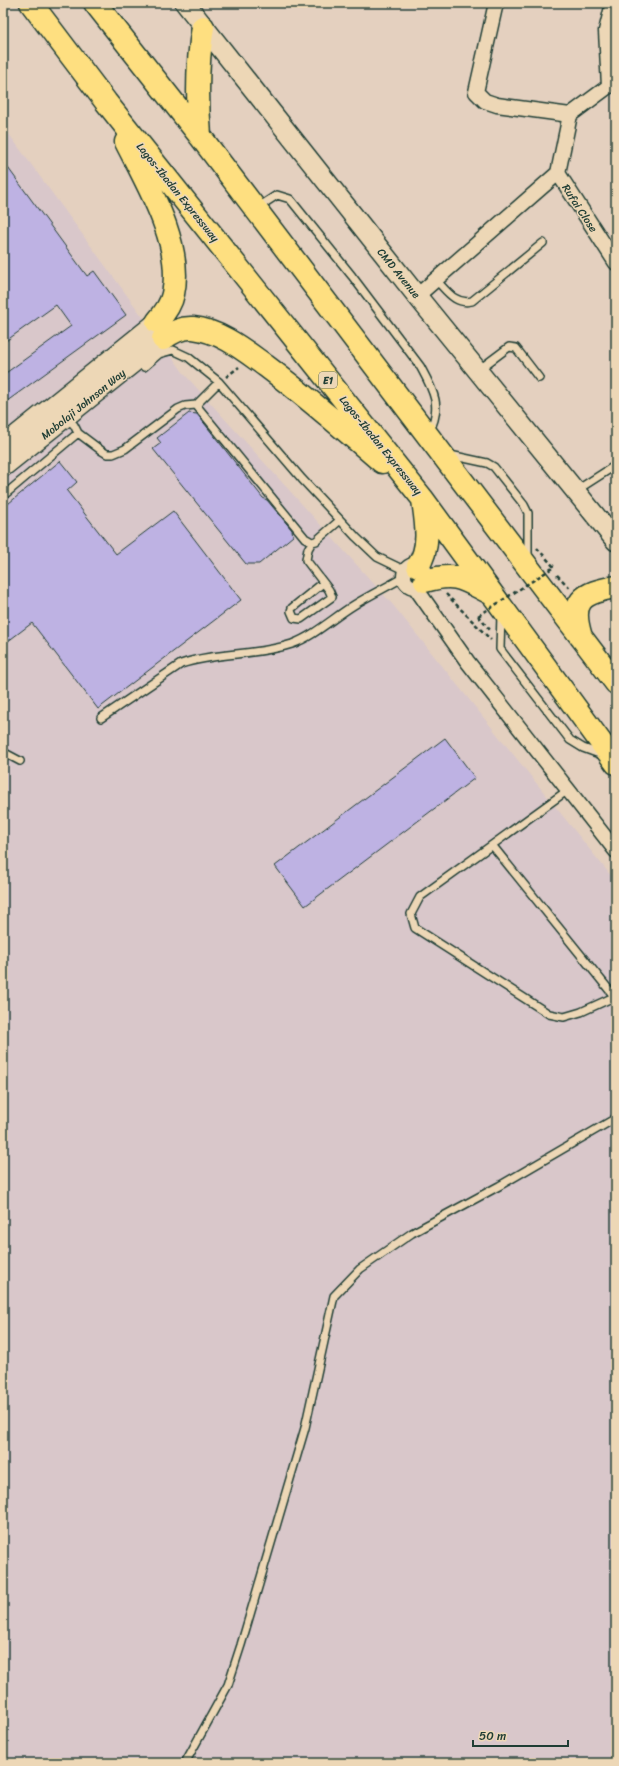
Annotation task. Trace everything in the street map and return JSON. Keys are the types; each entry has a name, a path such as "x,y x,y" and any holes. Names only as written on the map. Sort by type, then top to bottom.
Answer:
{"highway":[{"path":"16,3 47,24"},
{"name":"Lagos-Ibadan Expressway","path":"31,3 106,102 422,498 614,761"},
{"path":"95,3 256,209 583,642 616,683"},
{"path":"200,136 198,113 199,54 203,27"},
{"path":"106,102 158,205 169,240 175,271 173,294 160,331 171,333 183,328 194,328 228,340 299,391 422,498 426,538 424,556 415,581 450,576 466,581 496,601"},
{"path":"583,642 577,622 577,609 581,600 590,593 616,587"}],"street":[{"name":"CMD Avenue","path":"185,3 477,371 616,541"},
{"path":"496,3 476,92 485,101 497,104 570,115"},
{"path":"417,296 558,172 570,115 613,85 606,31 613,3"},
{"name":"Rufai Close","path":"558,172 616,263"},
{"name":"Mobolaji Johnson Way","path":"3,468 67,418 160,331"},
{"name":"Mobolaji Johnson Way","path":"3,446 160,331"},
{"path":"415,581 466,660 616,851"}],"lane":[{"path":"256,209 277,195 290,199 352,276 420,366 428,380 435,398 437,411 434,422 427,435"},
{"path":"436,280 457,300 464,303 472,301 543,243"},
{"path":"477,371 509,347 516,348 539,378"},
{"path":"144,367 159,354 173,350 188,357 219,382 339,521 377,557 415,581"},
{"path":"67,418 74,425 78,433 107,454 118,453 178,409 185,406 196,405 219,382"},
{"path":"196,405 305,538 312,542"},
{"path":"3,496 78,433"},
{"path":"441,454 487,463 494,467 524,505 528,513 528,569"},
{"path":"575,491 616,465"},
{"path":"323,583 292,608 291,611 294,618 301,619 332,597 331,593 306,560 308,549 312,542 320,539 339,521"},
{"path":"101,718 181,664 195,660 266,650 292,644 307,637 354,605 415,581"},
{"path":"496,601 500,646 570,740 583,748 614,761"},
{"path":"3,752 20,761"},
{"path":"492,845 615,996 581,1012 564,1017 549,1014 415,928 411,914 420,897 568,790"},
{"path":"185,1763 228,1685 239,1652 305,1428 334,1296 360,1268 412,1234 500,1186 616,1118"}],"path":[{"path":"219,382 238,368"},
{"path":"500,646 478,616 554,567 528,542"},
{"path":"528,542 570,588 575,585"},
{"path":"415,581 442,589 500,646"}],"shaded area":[{"path":"3,126 186,376 393,605 616,882 616,1763 3,1763"}],"building":[{"path":"3,161 87,276 94,271 126,315 3,404 3,375 71,326 56,305 3,343"},
{"path":"189,413 197,414 263,498 267,500 292,530 293,536 259,564 246,564 153,449 161,443 157,438"},
{"path":"60,461 77,482 67,491 116,554 173,511 241,600 98,709 32,623 3,645 3,508"},
{"path":"445,738 475,778 305,906 275,866"}]}
